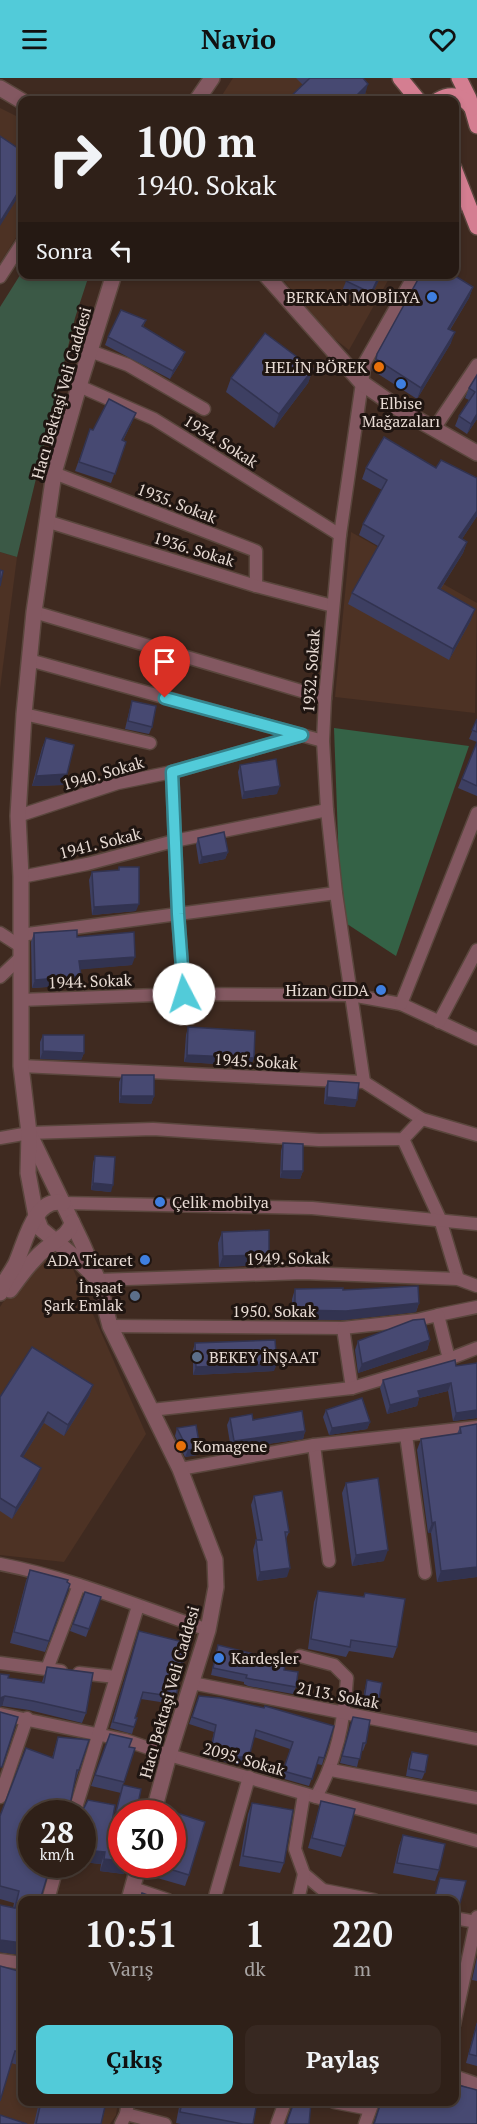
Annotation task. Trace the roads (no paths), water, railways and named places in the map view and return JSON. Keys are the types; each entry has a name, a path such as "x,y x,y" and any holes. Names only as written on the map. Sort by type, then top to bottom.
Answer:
{"main road":[{"path":"400,78 415,96"},
{"path":"459,78 477,126"},
{"path":"459,97 465,99 472,108"},
{"path":"459,182 477,227"}],"street":[{"path":"200,96 211,78"},
{"path":"0,88 18,99"},
{"path":"459,203 464,195"},
{"path":"0,277 18,249"},
{"name":"Hacı Bektaşi Veli Caddesi","path":"98,1280 41,1229 36,1216 28,1173 29,1133 21,1066 21,878 18,816 24,714 34,612 54,473 112,279"},
{"path":"269,279 362,383 434,429 477,453"},
{"name":"1932. Sokak","path":"364,1083 336,893 327,810 323,741 340,535 365,362 412,279"},
{"path":"90,351 128,365 204,409"},
{"path":"434,429 477,365"},
{"name":"1934. Sokak","path":"79,386 154,418 340,535"},
{"name":"1935. Sokak","path":"54,473 256,551 256,586"},
{"name":"1936. Sokak","path":"46,521 256,586 333,606"},
{"path":"34,612 326,698"},
{"path":"29,660 323,741"},
{"path":"24,714 150,743"},
{"name":"1940. Sokak","path":"18,816 118,783 172,772 302,735"},
{"path":"172,772 184,994"},
{"name":"1941. Sokak","path":"21,878 87,864 174,841 327,810"},
{"path":"401,1004 477,813"},
{"path":"0,933 20,946 178,914 336,893"},
{"path":"0,977 20,946"},
{"path":"439,1022 477,950"},
{"name":"1944. Sokak","path":"20,1000 184,994 351,995 401,1004 477,1039"},
{"name":"1945. Sokak","path":"21,1066 364,1083 422,1119 477,1135"},
{"path":"0,1138 29,1133 153,1129 319,1140 403,1139 422,1119"},
{"name":"Hacı Bektaşi Veli Caddesi","path":"29,1133 98,1280 110,1326 180,1469 215,1560 216,1587 208,1630 157,1800"},
{"path":"403,1139 440,1219 458,1279"},
{"path":"0,1293 36,1216 45,1207 58,1202 312,1208 477,1224"},
{"path":"0,1301 28,1265 65,1234 72,1222"},
{"name":"1949. Sokak","path":"98,1280 303,1273 458,1279 477,1286"},
{"name":"1950. Sokak","path":"110,1326 343,1328 417,1320 477,1307"},
{"path":"438,1316 449,1359"},
{"path":"343,1328 352,1388"},
{"path":"151,1410 352,1388 449,1359 477,1348"},
{"path":"180,1469 315,1445 477,1427"},
{"path":"406,1435 425,1573"},
{"path":"315,1445 329,1561"},
{"path":"0,1564 31,1570 79,1585 208,1630"},
{"path":"47,1669 79,1585"},
{"path":"78,1800 138,1606"},
{"path":"300,1656 334,1665 347,1678 345,1714 330,1770 310,1796 295,1849 304,1874 322,1890 353,1896"},
{"path":"0,1664 116,1677"},
{"name":"2113. Sokak","path":"192,1683 477,1739"},
{"name":"2095. Sokak","path":"0,1714 124,1740 310,1796 477,1841"},
{"path":"0,1797 27,1718"},
{"path":"330,1770 477,1798"},
{"path":"215,1896 249,1777"},
{"path":"299,1896 304,1874"},
{"path":"49,1896 54,1878"},
{"path":"131,1894 135,1878"},
{"path":"459,1919 477,1921 459,2002"},
{"path":"0,1960 18,1962"},
{"path":"459,2078 477,2084"},
{"path":"277,2124 284,2106"},
{"path":"365,2124 371,2106"},
{"path":"125,2113 165,2124"}],"place":[{"name":"BERKAN MOBİLYA","path":"432,297"},
{"name":"HELİN BÖREK","path":"379,367"},
{"name":"Elbise Mağazaları","path":"401,384"},
{"name":"Hizan GIDA","path":"381,990"},
{"name":"Çelik mobilya","path":"160,1202"},
{"name":"ADA Ticaret","path":"145,1260"},
{"name":"İnşaat Şark Emlak","path":"135,1296"},
{"name":"BEKEY İNŞAAT","path":"197,1357"},
{"name":"Komagene","path":"181,1446"},
{"name":"Kardeşler","path":"219,1658"}]}
